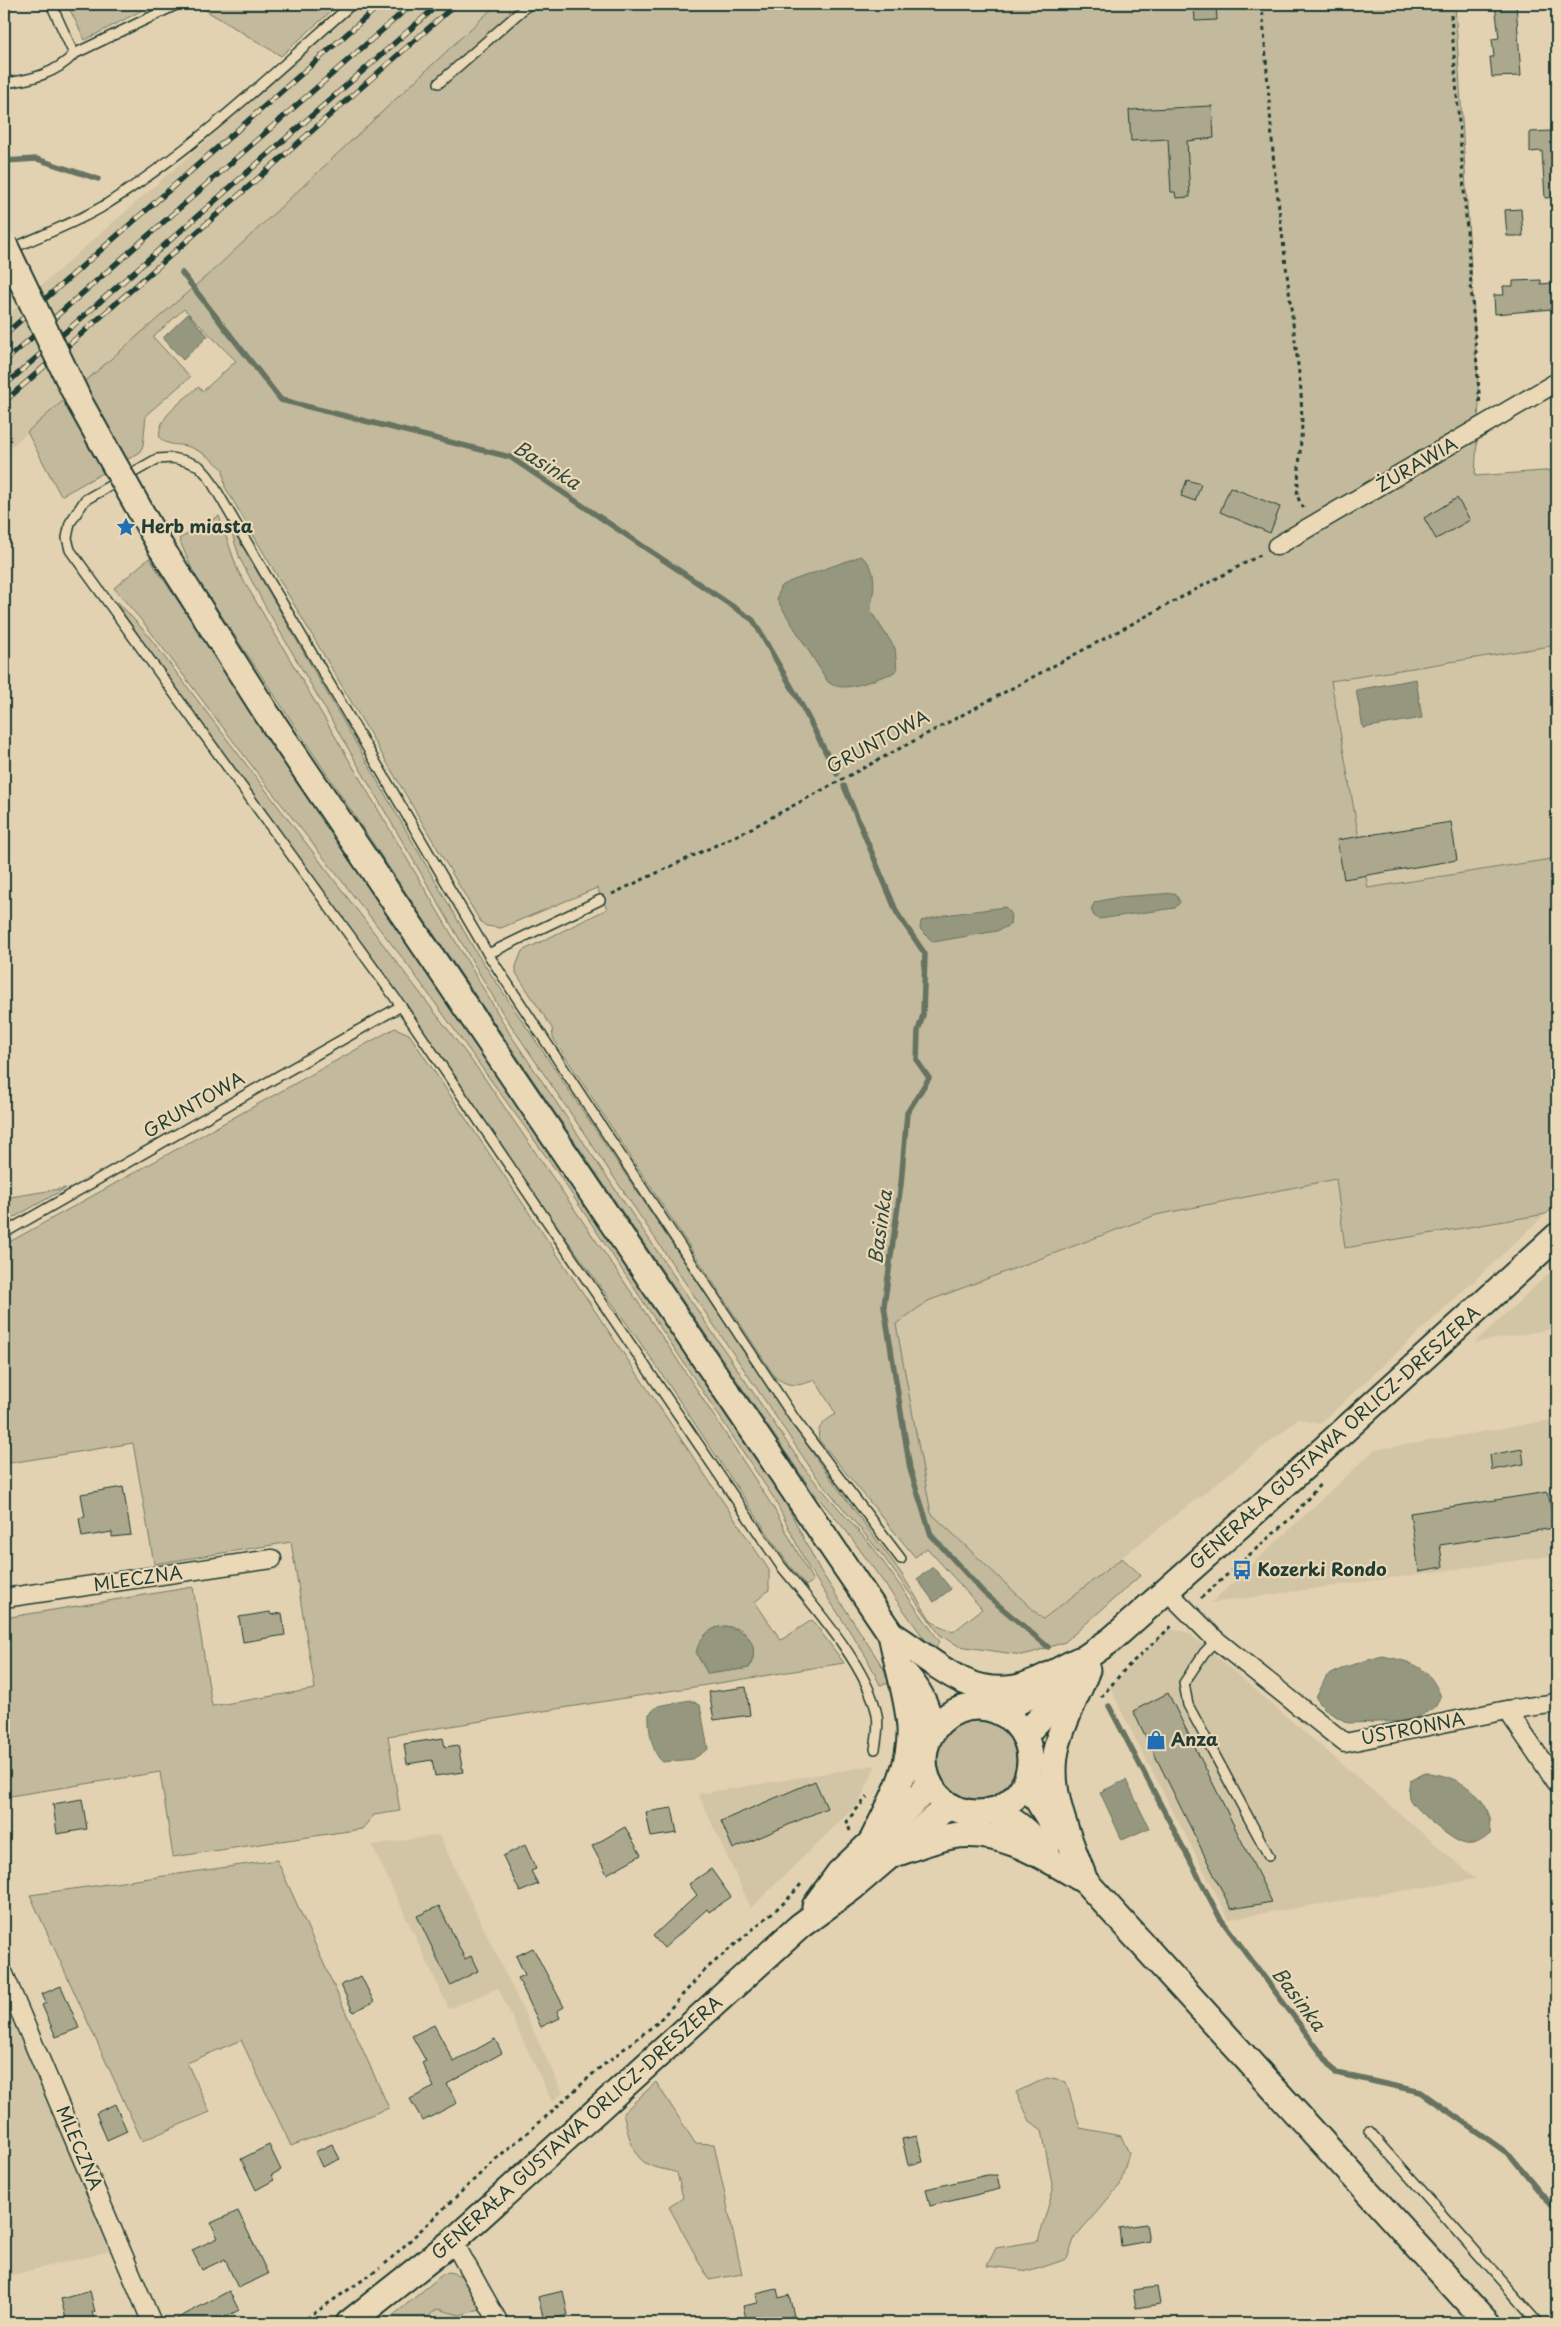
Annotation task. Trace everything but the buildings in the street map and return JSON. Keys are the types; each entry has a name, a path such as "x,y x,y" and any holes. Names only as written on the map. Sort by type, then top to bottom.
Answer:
{"main road":[{"path":"4,244 80,403 160,546 267,714 892,1634 919,1651 951,1677 981,1689 1016,1688 1083,1665"},
{"name":"GENERAŁA GUSTAWA ORLICZ-DRESZERA","path":"1025,1737 1083,1665 1256,1512 1557,1236"},
{"path":"892,1634 896,1663 910,1728 909,1752 903,1774 871,1842 975,1834 999,1838 1076,1871"},
{"path":"919,1651 934,1678 957,1703 986,1709 1014,1722 1025,1737 1030,1754 1031,1789 1076,1871"},
{"path":"896,1663 921,1696 930,1722 931,1733"},
{"path":"1076,1871 1060,1814 1054,1778 1055,1756 1060,1736 1083,1665"},
{"name":"GENERAŁA GUSTAWA ORLICZ-DRESZERA","path":"986,1709 1007,1708 1083,1665"},
{"path":"986,1709 962,1709 950,1714 931,1733 925,1748 924,1765 928,1782 938,1796 952,1807 978,1813 990,1811 1004,1805 1015,1796 1024,1784 1029,1770"},
{"name":"GENERAŁA GUSTAWA ORLICZ-DRESZERA","path":"349,2323 453,2241 800,1926 838,1873 923,1793 928,1782"},
{"name":"GENERAŁA GUSTAWA ORLICZ-DRESZERA","path":"871,1842 952,1807"},
{"path":"990,1811 1004,1814 1015,1821 1076,1871 1487,2323"}],"street":[{"name":"ŻURAWIA","path":"1277,546 1557,382"},
{"name":"MLECZNA","path":"4,1598 272,1560"},
{"name":"USTRONNA","path":"1166,1590 1216,1640 1345,1743 1508,1710"},
{"path":"1557,1703 1508,1710 1557,1783"},
{"name":"MLECZNA","path":"4,1974 152,2323"},
{"path":"453,2241 499,2323"}],"lane":[{"path":"51,4 74,54"},
{"path":"4,83 22,80 55,70 74,54 178,4"},
{"path":"4,252 100,208 177,154 222,118 352,4"},
{"path":"439,83 529,4"},
{"path":"875,1749 878,1725 876,1710 853,1661 829,1624 781,1566 401,1006 70,550 67,538 70,523 75,512 85,500 157,459 172,458 186,461 199,466 208,476 488,954 796,1421 901,1559"},
{"path":"488,954 600,900"},
{"name":"GRUNTOWA","path":"4,1233 401,1006"},
{"path":"1216,1640 1204,1653 1184,1683 1188,1705 1269,1856"},
{"path":"1369,2131 1539,2323"}],"path":[{"path":"1262,4 1274,166 1302,390 1302,424 1297,496 1299,503 1306,513 1323,520"},
{"path":"1451,15 1479,402 1482,412 1494,420"},
{"name":"GRUNTOWA","path":"600,900 746,831 1277,546"},
{"path":"1095,1704 1127,1667 1293,1516 1324,1480"},
{"path":"868,1795 847,1821 850,1831 871,1842"},
{"path":"844,1837 850,1831"},
{"path":"300,2323 385,2264 496,2158 628,2044 657,2023 706,1970 786,1901 804,1881"}],"shaded area":[{"path":"67,4 154,4 85,40"},
{"path":"195,4 339,4 281,56"},
{"path":"362,4 502,4 219,265 4,453 4,318"},
{"path":"497,4 1455,4 1479,402 1475,476 1557,470 1557,645 1331,681 1368,888 1557,858 1557,1204 1546,1214 1345,1248 1336,1179 1156,1215 928,1301 896,1324 931,1513 1043,1619 1122,1558 1141,1575 1065,1642 1021,1655 959,1646 940,1635 883,1556 816,1476 502,1012 265,606 240,559 228,521 476,952 820,1464 899,1570 932,1622 953,1632 982,1609 927,1548 915,1557 819,1440 820,1427 836,1414 815,1380 795,1385 780,1381 775,1377 553,1038 552,1028 516,973 516,966 522,951 607,909 597,888 501,928 486,926 480,921 225,487 223,469 196,450 186,446 169,444 160,438 162,423 173,409 198,387 203,391 236,361 184,309 153,337 190,377 146,415 143,446 139,453 61,496 27,432 219,265"},
{"path":"188,314 208,336 183,360 163,338"},
{"path":"219,516 238,571 510,1034 807,1472 874,1549 940,1642 935,1647 926,1641 847,1532 810,1488 400,884 195,576 179,539"},
{"path":"861,556 871,567 873,574 874,588 870,610 895,648 897,670 891,674 859,685 835,686 828,682 777,600 780,587 791,581"},
{"path":"149,558 784,1500 820,1570 893,1683 880,1685 867,1658 808,1567 775,1500 555,1169 404,960 268,787 147,627 114,588"},
{"path":"118,602 147,634 481,1073 671,1350 773,1507 813,1581 806,1586 788,1564 651,1358 116,603"},
{"path":"1557,645 1557,858 1368,888 1331,681"},
{"path":"1416,679 1422,718 1363,728 1356,690"},
{"path":"1175,893 1180,902 1175,908 1099,919 1094,916 1091,909 1095,902 1119,897"},
{"path":"1005,907 1011,913 1010,925 997,931 933,942 920,929 921,921 945,915"},
{"path":"395,1028 409,1034 769,1570 769,1590 755,1602 781,1640 812,1620 844,1663 388,1736 400,1811 374,1815 362,1829 173,1857 160,1772 4,1797 4,1742 9,1741 4,1708 4,1618 193,1587 212,1706 315,1689 291,1542 154,1564 133,1443 4,1464 4,1245","holes":["725,1626 741,1629 752,1647 753,1657 749,1668 708,1674 698,1657 705,1636 708,1632 718,1627"]},
{"path":"1336,1179 1346,1248 1546,1214 1320,1424 1299,1419 1043,1619 930,1513 896,1324 928,1301 1156,1215"},
{"path":"66,1188 4,1223 4,1198"},
{"path":"1557,1266 1557,1328 1474,1343"},
{"path":"1557,1419 1557,1555 1211,1603 1374,1450"},
{"path":"933,1567 951,1589 934,1602 917,1579"},
{"path":"724,1626 746,1635 753,1645 752,1660 749,1668 708,1674 696,1652 706,1634"},
{"path":"1167,1629 1188,1632 1476,1879 1229,1919 1110,1687"},
{"path":"1382,1656 1411,1663 1425,1672 1431,1678 1441,1697 1437,1706 1411,1721 1348,1723 1325,1710 1316,1698 1326,1677 1345,1667"},
{"path":"690,1700 700,1705 708,1749 693,1759 663,1762 653,1747 649,1714 658,1706"},
{"path":"977,1721 992,1724 1005,1732 1013,1745 1016,1760 1013,1775 1005,1788 992,1796 977,1799 962,1796 949,1788 941,1775 938,1760 941,1745 949,1732 962,1724"},
{"path":"876,1765 859,1803 751,1908 698,1794"},
{"path":"1425,1773 1449,1778 1472,1790 1481,1799 1487,1810 1490,1821 1490,1834 1476,1843 1466,1844 1445,1833 1420,1811 1410,1800 1410,1781"},
{"path":"1126,1780 1149,1828 1122,1840 1100,1792"},
{"path":"439,1835 563,2093 552,2102 498,1988 449,2009 372,1845"},
{"path":"277,1860 389,2108 291,2146 241,2040 187,2063 210,2112 142,2141 30,1895"},
{"path":"4,2000 32,2058 115,2250 4,2277"},
{"path":"1047,2078 1066,2082 1080,2128 1121,2136 1129,2153 1120,2185 1075,2237 1067,2259 1031,2271 987,2266 996,2248 1038,2241 1053,2190 1042,2130 1030,2121 1016,2092"},
{"path":"656,2082 695,2143 714,2144 742,2274 709,2280 669,2207 683,2198 677,2173 647,2164 641,2160 633,2148 623,2113"},
{"path":"449,2272 460,2275 480,2309 460,2315 437,2309 420,2323 384,2323 443,2274"},
{"path":"437,2309 460,2315 465,2323 420,2323"},
{"path":"983,2317 1010,2323 971,2323"}],"waterway":[{"name":"Basinka","path":"4,161 37,159 98,179"},
{"name":"Basinka","path":"182,273 281,400 510,457 753,620 799,700 837,774"},
{"name":"Basinka","path":"844,786 897,913 925,954 923,1015 918,1031 917,1061 929,1078 907,1113 901,1184 884,1306 910,1469 931,1535 984,1593 1048,1647"},
{"name":"Basinka","path":"1109,1706 1220,1918 1336,2073 1421,2092 1510,2155 1557,2212"}],"railway":[{"path":"4,335 381,4"},
{"path":"4,362 412,4"},
{"path":"4,386 439,4"},
{"path":"4,402 456,4"}],"place":[{"name":"Herb miasta","path":"126,527"},
{"name":"Kozerki Rondo","path":"1242,1570"},
{"name":"Anza","path":"1156,1740"}]}
